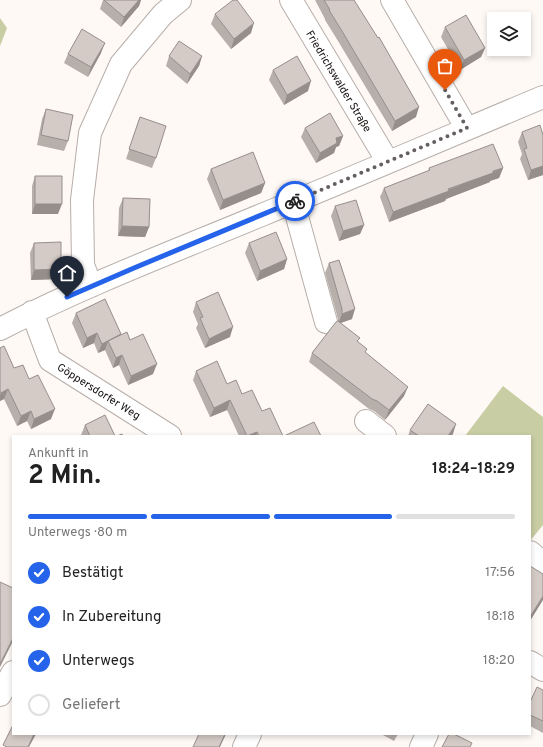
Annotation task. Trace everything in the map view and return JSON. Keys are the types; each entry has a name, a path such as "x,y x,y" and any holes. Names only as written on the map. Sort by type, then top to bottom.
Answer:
{"street":[{"path":"91,286 83,265 82,200 90,133 121,64 163,14 180,0"},
{"name":"Friedrichswalder Straße","path":"291,0 388,162"},
{"path":"392,0 467,128"},
{"path":"0,329 32,312 91,286 543,97"},
{"path":"293,202 326,322"},
{"name":"Göppersdorfer Weg","path":"32,312 50,360 168,435"},
{"path":"366,421 384,435"},
{"path":"531,553 543,562"},
{"path":"531,663 543,670"},
{"path":"0,695 12,674"},
{"path":"244,747 250,735"},
{"path":"421,747 427,735"}],"green space":[{"path":"0,18 7,28 0,46"},
{"path":"503,386 543,417 543,525 531,540 531,435 466,435"}],"building":[{"path":"104,0 139,0 124,17"},
{"path":"233,0 237,0 254,23 234,39 215,14"},
{"path":"324,0 354,0 378,38 379,37 419,107 395,121"},
{"path":"466,15 485,48 464,60 445,27"},
{"path":"82,29 105,43 91,67 68,54"},
{"path":"179,41 202,56 190,74 169,56"},
{"path":"297,56 311,81 287,95 273,70"},
{"path":"46,109 73,115 68,141 41,135"},
{"path":"330,113 343,136 336,138 337,143 320,153 305,128"},
{"path":"140,117 166,126 156,158 129,149"},
{"path":"540,125 543,135 543,166 531,170 524,149 527,148 522,132"},
{"path":"493,144 503,168 448,189 449,191 393,212 384,188 430,170 429,168"},
{"path":"253,152 265,183 223,200 211,169"},
{"path":"35,176 62,176 62,204 35,204"},
{"path":"123,198 150,199 149,227 122,226"},
{"path":"356,200 364,225 343,231 335,206"},
{"path":"276,232 287,259 260,271 249,243"},
{"path":"61,242 61,269 34,270 34,243"},
{"path":"339,260 355,309 342,314 342,309 329,263"},
{"path":"218,292 233,327 209,339 200,318 203,317 196,302"},
{"path":"105,299 121,334 102,344 97,333 87,338 76,313"},
{"path":"338,321 360,338 357,341 367,349 365,352 408,387 389,410 372,399 312,353"},
{"path":"127,332 130,340 143,334 157,364 131,376 122,355 116,358 108,341"},
{"path":"4,346 14,368 23,365 29,379 38,375 55,409 34,419 31,411 21,416 8,389 1,393 0,348"},
{"path":"217,361 227,384 236,380 242,394 252,390 262,411 270,408 283,435 258,435 257,432 247,435 230,400 214,408 196,371"},
{"path":"428,404 456,424 449,435 418,435 410,430"},
{"path":"105,415 115,435 90,435 85,425"},
{"path":"314,422 320,435 286,435"},
{"path":"531,567 543,574 543,596 531,615"},
{"path":"0,582 12,588 12,640 0,664"},
{"path":"537,687 543,690 543,721 531,715 531,700"},
{"path":"12,727 12,735 34,735 28,747 7,747 3,745"},
{"path":"199,735 225,735 219,747 193,747"},
{"path":"448,735 456,735 472,743 470,747 442,747"}],"way so far":[{"path":"295,201 467,128 445,90"}],"route":[{"path":"67,297 295,201"}]}
